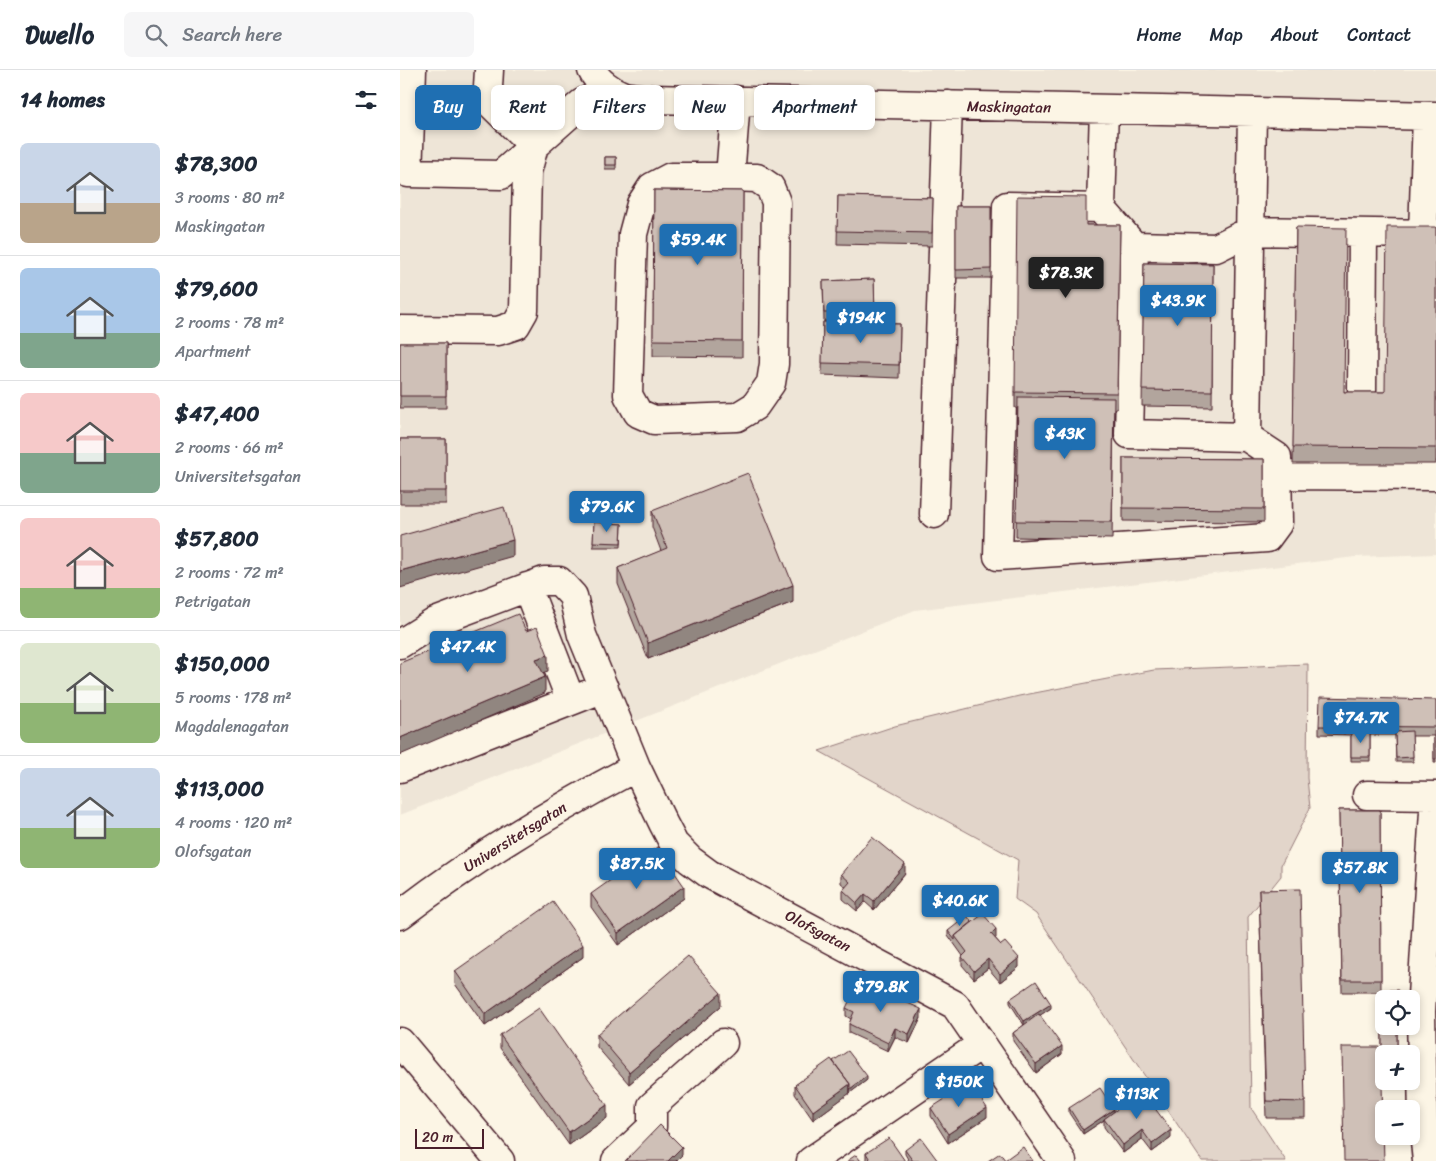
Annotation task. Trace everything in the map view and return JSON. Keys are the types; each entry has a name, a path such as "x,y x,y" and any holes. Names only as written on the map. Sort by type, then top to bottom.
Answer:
{"street":[{"path":"412,70 408,173 501,175 582,103 601,80"},
{"path":"489,70 488,87 492,105 534,146"},
{"name":"Maskingatan","path":"601,80 625,96 674,99"},
{"name":"Maskingatan","path":"744,100 1432,116"},
{"path":"934,514 948,106"},
{"path":"1101,208 1007,206 998,556 1267,538 1278,523 1277,457 1247,437 1129,434 1134,246 1101,208 1104,109"},
{"path":"1247,437 1252,112"},
{"path":"1134,246 1216,248 1250,231 1430,234 1432,116"},
{"path":"730,178 734,130"},
{"path":"400,330 498,331 516,325 524,311 528,172 534,146"},
{"path":"670,178 730,178 757,178 770,187 776,202 774,364 771,384 755,406 737,417 654,420 638,414 628,395 632,234 641,204 652,187 670,178"},
{"path":"1362,392 1363,232"},
{"path":"1277,475 1436,476"},
{"name":"Olofsgatan","path":"528,588 544,581 559,581 573,596 582,635 636,767 674,844 690,860 723,881 947,1000 960,1012 1062,1161"},
{"path":"400,644 435,622 528,588 571,701"},
{"path":"400,626 435,622"},
{"path":"400,768 604,688"},
{"name":"Universitetsgatan","path":"400,915 472,863 534,824 636,767"},
{"path":"1367,795 1435,796 1421,1011 1423,1122 1427,1161"},
{"path":"400,1042 500,1161"},
{"path":"616,1161 652,1127 652,1106 723,1043"},
{"path":"810,1161 982,1044"}],"shaded area":[{"path":"400,70 1436,70 1436,554 1355,557 915,610 400,815"},
{"path":"1308,664 1307,778 1310,808 1281,865 1281,876 1248,917 1251,1108 1286,1161 1202,1161 1036,914 1015,899 1018,860 819,751 895,726 1019,696 1154,670"}],"building":[{"path":"605,157 616,157 616,165 605,165"},
{"path":"654,190 743,191 742,341 653,340"},
{"path":"838,196 933,198 932,233 837,231"},
{"path":"1017,196 1086,197 1086,225 1120,225 1117,393 1015,392"},
{"path":"956,206 991,206 991,269 956,270"},
{"path":"1296,227 1346,228 1344,392 1385,392 1387,227 1436,227 1436,448 1293,447"},
{"path":"1144,263 1213,264 1212,391 1142,390"},
{"path":"874,279 875,312 824,313 823,281"},
{"path":"823,322 900,324 899,365 822,363"},
{"path":"400,343 446,343 446,396 400,396"},
{"path":"1018,397 1114,398 1112,522 1016,521"},
{"path":"400,439 446,439 446,491 400,491"},
{"path":"1123,458 1264,459 1264,509 1123,508"},
{"path":"748,473 793,585 648,643 618,568 667,548 652,511"},
{"path":"504,507 513,540 400,571 400,536"},
{"path":"594,522 622,524 621,543 593,542"},
{"path":"518,614 526,631 537,627 548,655 536,659 545,677 400,738 400,663"},
{"path":"1320,697 1436,700 1436,727 1319,726"},
{"path":"1351,731 1370,731 1370,757 1351,757"},
{"path":"1412,731 1413,757 1396,758 1395,732"},
{"path":"1434,731 1436,731 1436,759 1434,759"},
{"path":"1339,810 1380,810 1381,980 1342,980"},
{"path":"872,837 905,864 874,901 865,894 857,903 843,890 850,882 841,874"},
{"path":"657,847 684,886 618,933 591,894"},
{"path":"1300,889 1305,1102 1266,1101 1259,890"},
{"path":"553,902 583,945 485,1014 455,971"},
{"path":"983,914 996,929 991,934 1001,945 1005,942 1019,958 1000,974 988,959 974,971 962,957 967,952 955,936"},
{"path":"967,916 972,922 955,936 955,940 948,931"},
{"path":"688,956 721,993 629,1072 597,1034"},
{"path":"859,981 921,1009 909,1034 895,1028 888,1043 849,1024 854,1012 846,1008"},
{"path":"1036,981 1051,1004 1024,1021 1010,999"},
{"path":"539,1008 607,1105 569,1132 500,1035"},
{"path":"1039,1014 1062,1046 1036,1064 1013,1033"},
{"path":"1382,1035 1397,1035 1397,1045 1382,1045"},
{"path":"1342,1047 1375,1047 1375,1090 1382,1090 1382,1100 1375,1100 1375,1145 1384,1145 1384,1161 1344,1161"},
{"path":"848,1051 867,1076 850,1089 850,1084 833,1061"},
{"path":"831,1059 850,1084 813,1111 795,1085"},
{"path":"970,1083 987,1108 948,1134 931,1108"},
{"path":"1100,1088 1114,1109 1083,1130 1069,1108"},
{"path":"1142,1091 1171,1130 1152,1144 1142,1130 1123,1145 1104,1119"},
{"path":"660,1125 682,1147 668,1161 625,1161"},
{"path":"889,1138 905,1161 871,1161 866,1153"},
{"path":"921,1138 938,1161 913,1161 905,1150"},
{"path":"1023,1147 1033,1161 988,1161 1000,1153 1005,1160"},
{"path":"856,1155 861,1161 847,1161"}]}
